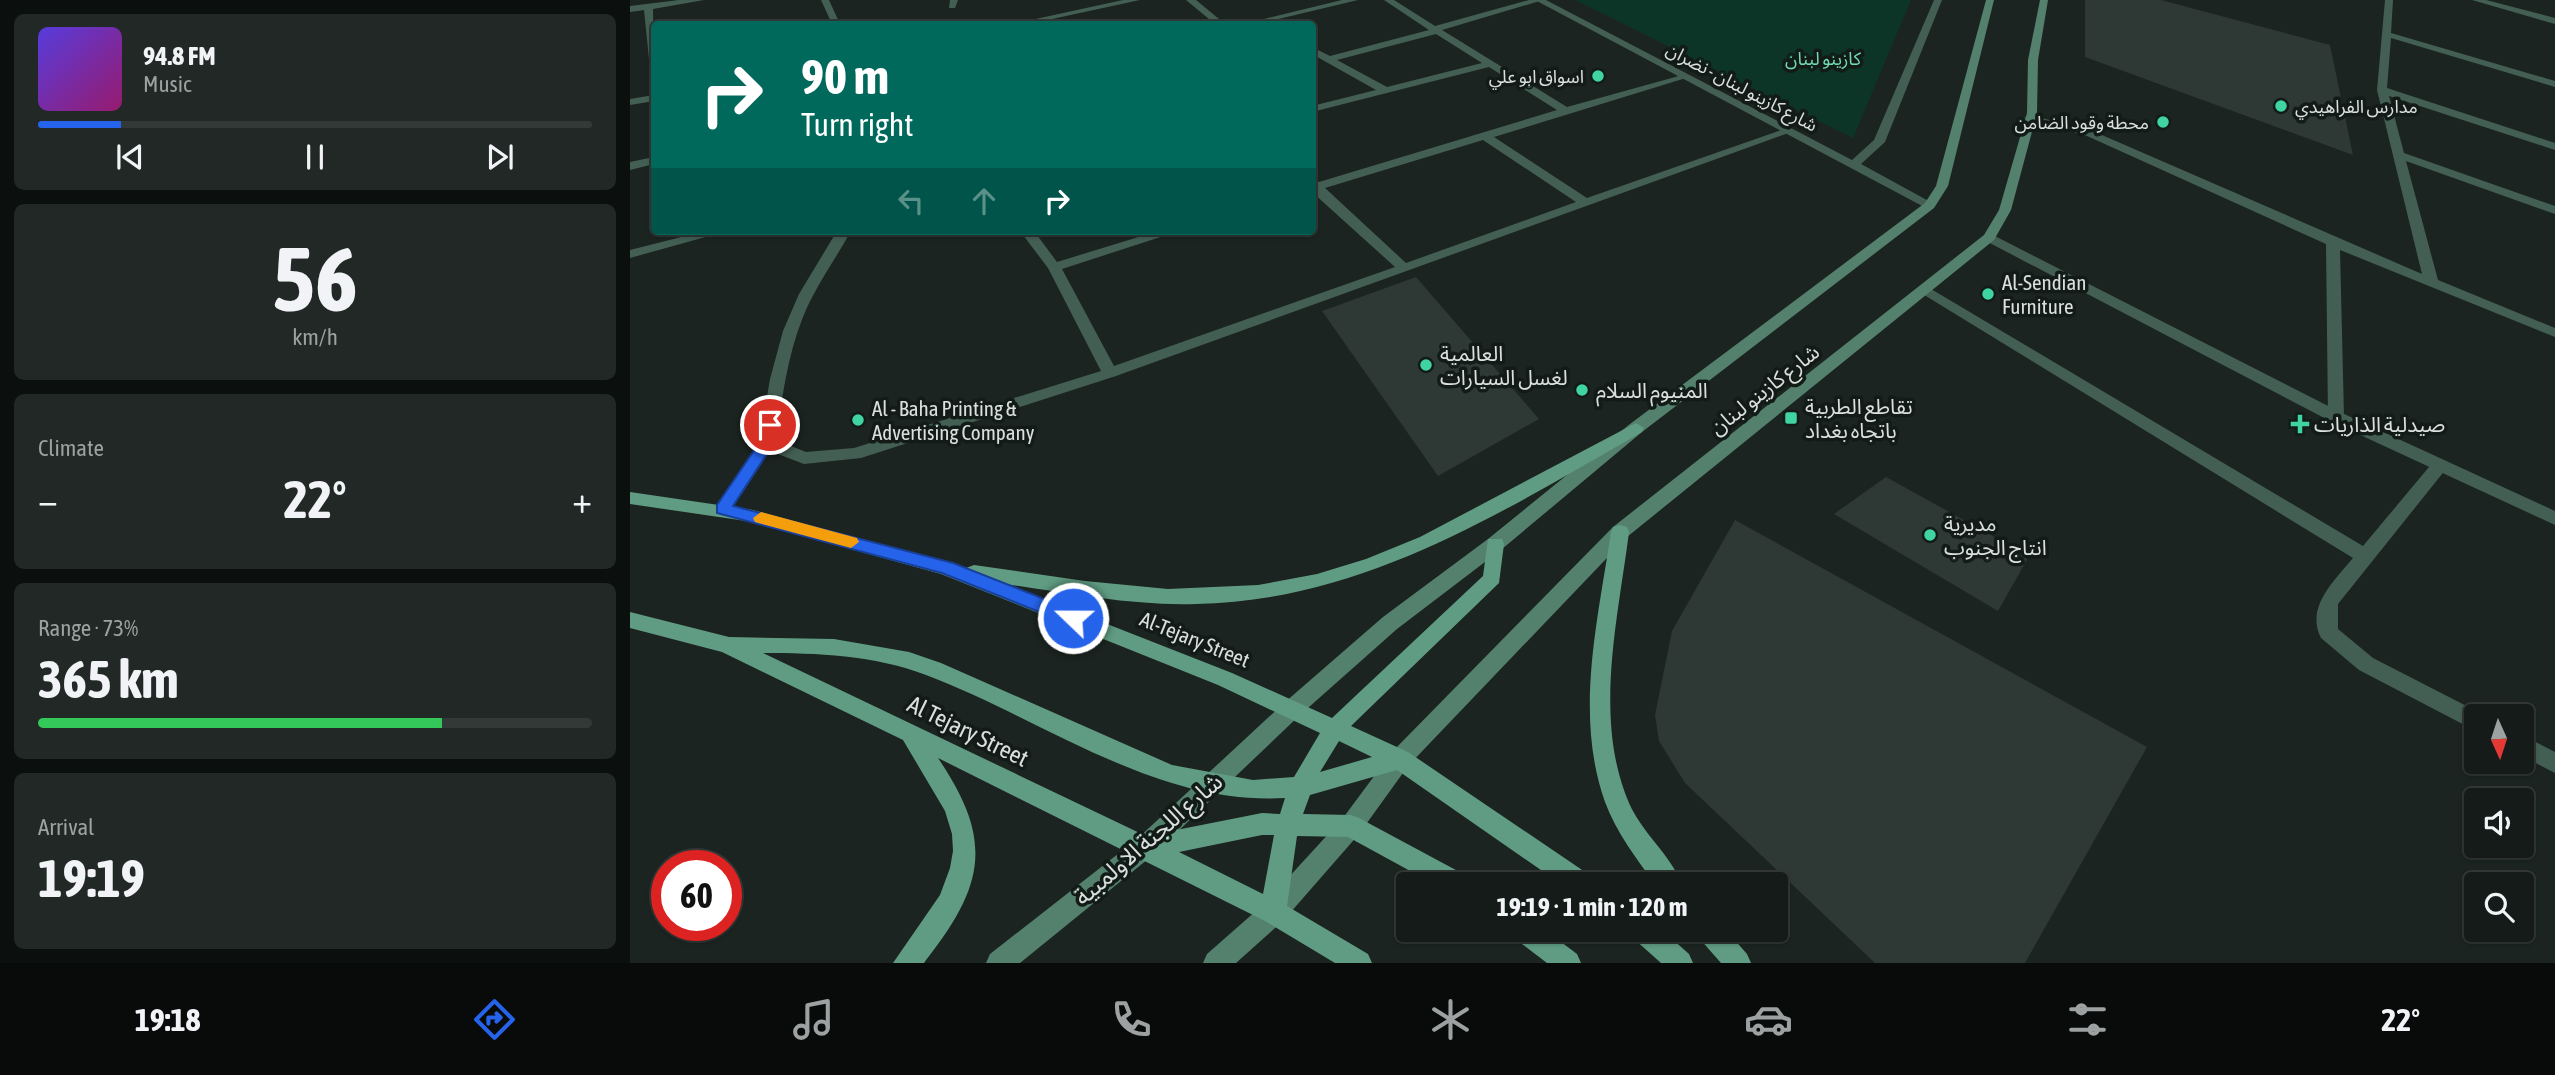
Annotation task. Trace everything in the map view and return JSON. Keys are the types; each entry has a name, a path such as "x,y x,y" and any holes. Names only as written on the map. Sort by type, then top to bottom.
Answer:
{"main road":[{"path":"1292,709 1390,623 1495,544 1636,428 1930,205 1942,186 1990,0"},
{"name":"شارع كازينو لبنان","path":"1275,912 1351,826 1400,759 1620,533 1989,237 2006,210 2030,118 2033,60 2045,0"},
{"path":"946,568 1148,595 1234,595 1302,586 1365,569 1428,543 1636,428"},
{"name":"Al-Tejary Street","path":"630,498 723,509 946,568 1225,679 1400,759 1565,872"},
{"path":"1620,533 1603,668 1601,743 1617,804 1661,872"},
{"path":"1216,963 1275,912 1279,867 1288,824 1301,787 1335,729 1492,578 1495,544"},
{"name":"Al Tejary Street","path":"630,620 727,645 1275,912"},
{"path":"727,645 813,643 895,655 934,669 1169,774 1213,785 1253,790 1301,787 1400,759"},
{"name":"شارع اللجنة الاولمبية","path":"999,963 1145,847 1292,709"},
{"path":"906,963 929,937 945,912 962,865 965,837 959,817 911,735"},
{"path":"1145,847 1217,831 1288,824 1351,826 1436,872"},
{"path":"1275,912 1359,963"},
{"path":"1540,942 1568,963"},
{"path":"1657,942 1680,963"},
{"path":"1719,942 1738,963"}],"street":[{"path":"630,9 700,0"},
{"path":"825,0 835,21"},
{"path":"1054,21 1136,0"},
{"path":"1190,0 1216,21"},
{"path":"1271,21 1354,0"},
{"path":"1388,0 1565,111"},
{"path":"1329,59 1539,0"},
{"name":"شارع كازينو لبنان - نضران","path":"1539,0 1930,205"},
{"path":"1853,165 1879,142 1938,0"},
{"path":"2389,0 2382,90 2431,280"},
{"path":"2476,0 2555,22"},
{"path":"2502,6 2515,0"},
{"path":"648,7 651,37"},
{"path":"2386,34 2555,84"},
{"path":"1316,52 1386,90"},
{"path":"1316,108 1490,64"},
{"path":"1316,184 1682,76"},
{"path":"2382,90 2555,147"},
{"path":"630,102 651,98"},
{"path":"2030,118 2091,134 2333,243 2431,280 2555,333"},
{"path":"767,443 804,458 855,454 1110,373 1788,131"},
{"path":"1485,136 1586,203"},
{"path":"2397,154 2555,210"},
{"path":"630,166 651,162"},
{"path":"1316,187 1404,268"},
{"path":"723,509 767,443 781,363 796,315 842,235"},
{"path":"1030,235 1054,267 1110,373"},
{"path":"1054,267 1158,235"},
{"path":"630,254 675,237"},
{"path":"1989,237 2336,417 2553,514"},
{"path":"2333,243 2336,417"},
{"path":"1926,290 2364,556"},
{"path":"2440,465 2328,602 2328,632 2366,664 2464,716"},
{"path":"2534,752 2555,763"}],"green space":[{"name":"كازينو لبنان","path":"1575,0 1911,0 1853,138"}],"building":[{"name":"مدارس الفراهيدي","path":"2085,0 2161,0 2330,45 2353,155 2085,57"},
{"name":"العالمية لغسل السيارات","path":"1416,277 1539,419 1438,476 1322,311"},
{"name":"مديرية انتاج الجنوب","path":"1886,477 2029,556 1998,611 1834,514"},
{"path":"1735,520 2147,747 2025,963 1875,963 1788,881 1788,872 1779,872 1685,783 1659,741 1655,715 1672,631"}],"slow traffic":[{"path":"761,518 851,542"}],"place":[{"name":"اسواق ابو علي","path":"1598,76"},
{"name":"مدارس الفراهيدي","path":"2281,106"},
{"name":"محطة وقود الضامن","path":"2163,122"},
{"name":"Al-Sendian Furniture","path":"1988,294"},
{"name":"العالمية لغسل السيارات","path":"1426,365"},
{"name":"المنيوم السلام","path":"1582,390"},
{"name":"تقاطع الطربية باتجاه بغداد","path":"1791,418"},
{"name":"Al - Baha Printing & Advertising Company","path":"858,420"},
{"name":"صيدلية الذاريات","path":"2300,424"},
{"name":"مديرية انتاج الجنوب","path":"1930,535"}],"route":[{"path":"770,425 767,443 723,509 946,568 1073,618"}]}
